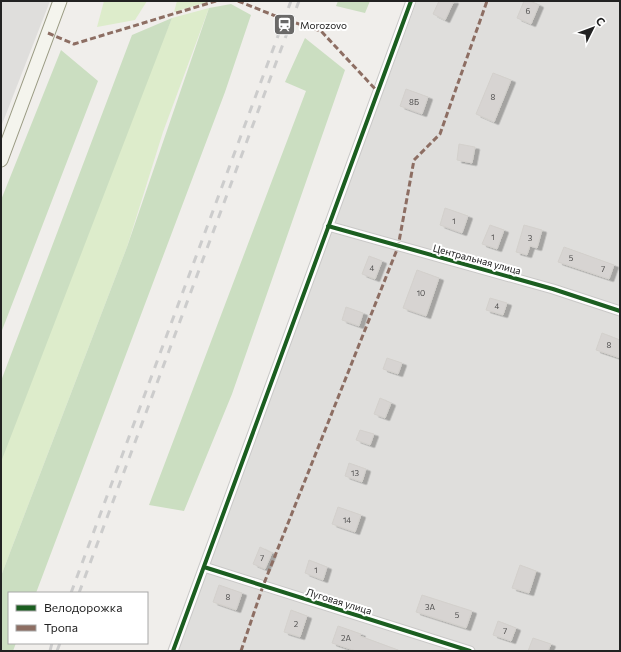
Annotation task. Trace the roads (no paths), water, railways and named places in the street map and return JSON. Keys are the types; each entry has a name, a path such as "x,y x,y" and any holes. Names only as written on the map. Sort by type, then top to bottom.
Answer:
{"street":[{"path":"1,160 60,1"},
{"path":"173,651 411,1"},
{"name":"Центральная улица","path":"328,226 552,289 620,312"},
{"name":"Луговая улица","path":"204,567 470,651"}],"railway":[{"path":"71,592 291,1"},
{"path":"79,592 299,1"},
{"path":"50,651 52,644"},
{"path":"57,651 60,644"}],"place":[{"name":"Morozovo","path":"285,25"}]}
